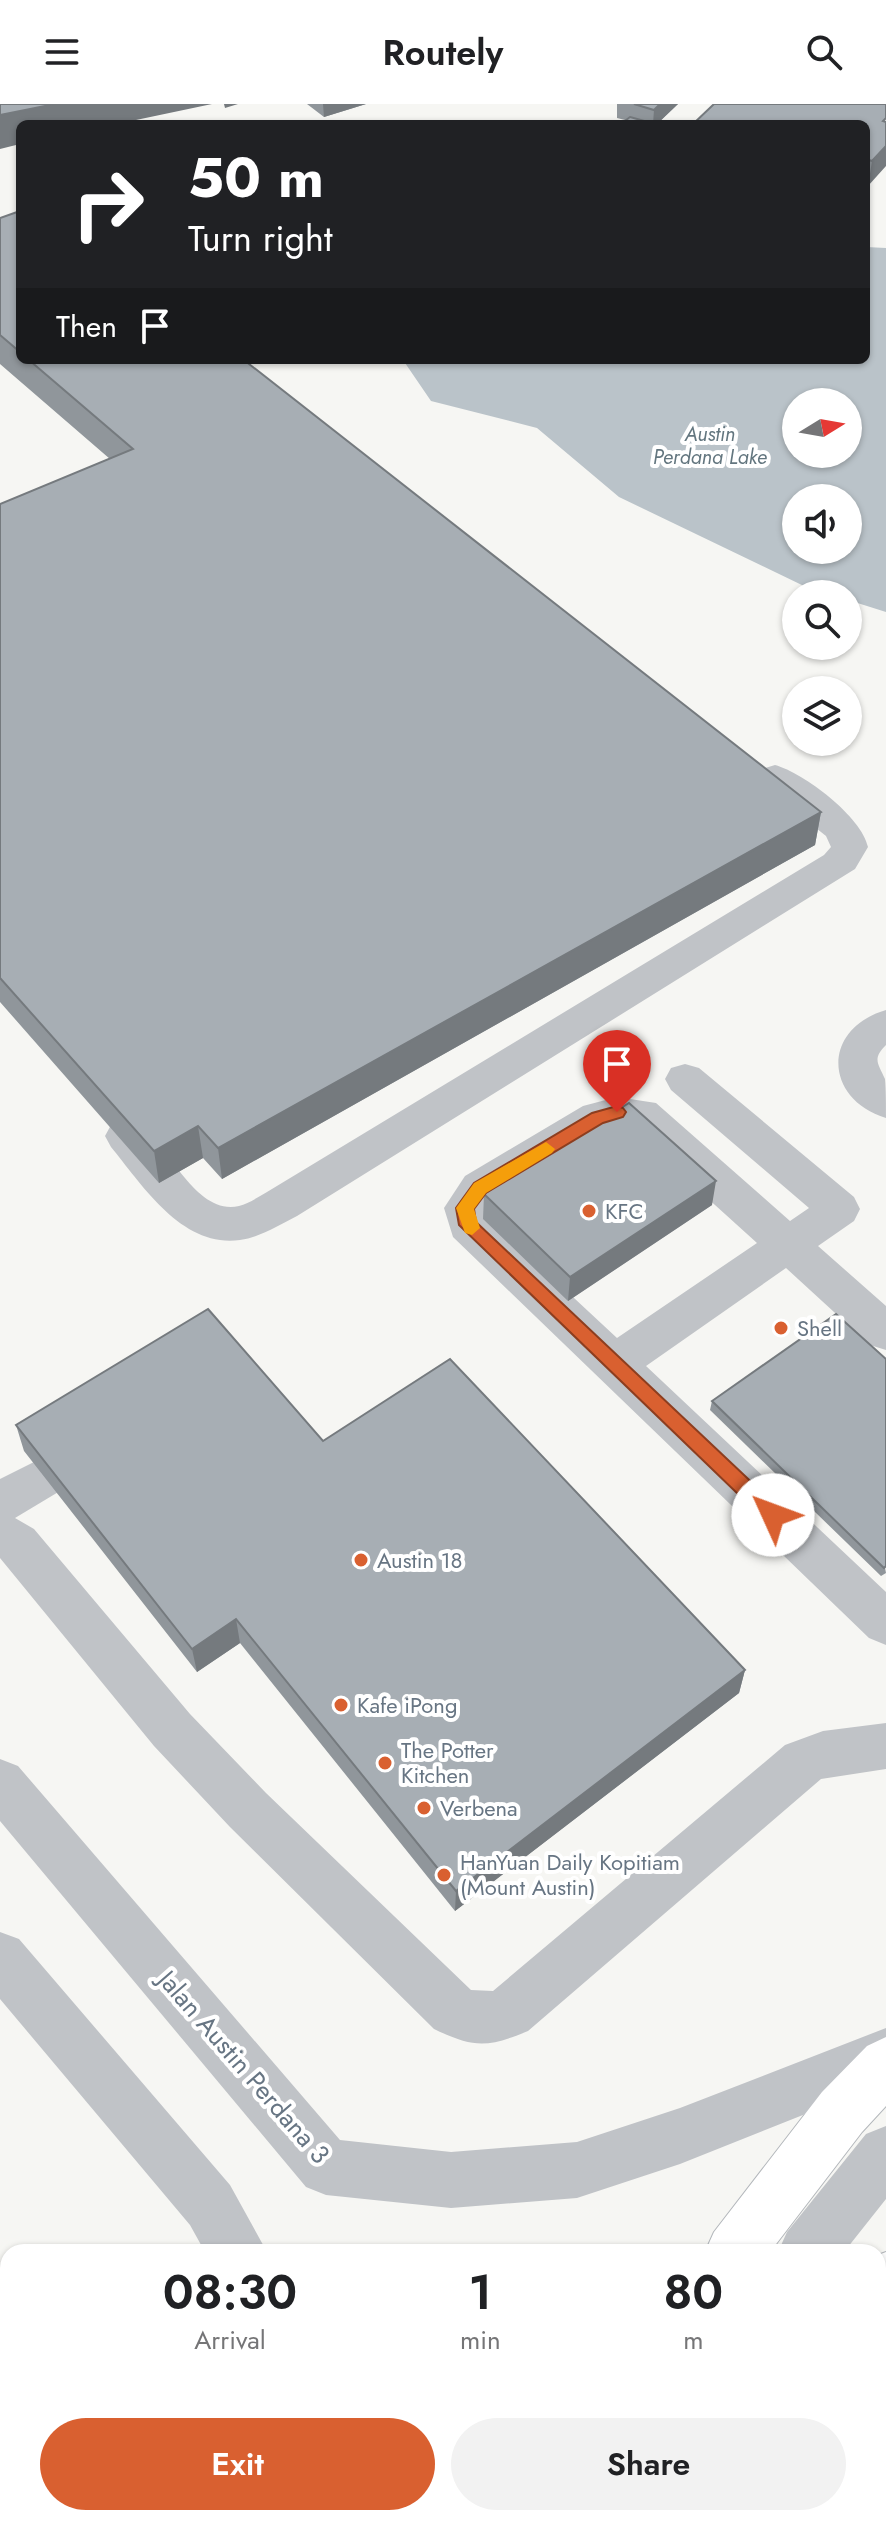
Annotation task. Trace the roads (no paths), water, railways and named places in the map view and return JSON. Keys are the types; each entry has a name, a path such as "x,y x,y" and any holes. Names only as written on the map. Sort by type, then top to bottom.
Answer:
{"main road":[{"path":"740,2244 842,2112 886,2065"}],"street":[{"path":"105,1113 189,1208 203,1218 221,1224 241,1223 282,1204 824,873 847,856 850,845 847,834 838,824 746,755"},
{"path":"886,1024 859,1046 855,1062 859,1077 886,1103"},
{"path":"614,1364 839,1209 685,1079"},
{"path":"886,1332 641,1114 617,1112 598,1117 480,1188 465,1208 468,1225 886,1623"},
{"path":"0,1503 44,1477"},
{"path":"0,1533 17,1544 172,1730 248,1810 453,2010 471,2019 491,2020 509,2012 803,1762 823,1754 886,1746"},
{"name":"Jalan Austin Perdana 3","path":"0,1783 326,2167 451,2180 577,2170 680,2136 886,2055"},
{"path":"0,1958 210,2205 233,2244"},
{"path":"813,2244 886,2154"}],"water":[{"name":"Austin Perdana Lake","path":"870,247 886,248 886,612 862,604 862,580 791,580 619,497 537,428 431,401 406,364 870,364"}],"place":[{"name":"KFC","path":"589,1211"},
{"name":"Shell","path":"781,1328"},
{"name":"Austin 18","path":"361,1560"},
{"name":"Kafe iPong","path":"341,1705"},
{"name":"The Potter Kitchen","path":"385,1763"},
{"name":"Verbena","path":"424,1808"},
{"name":"HanYuan Daily Kopitiam (Mount Austin)","path":"444,1875"}]}
